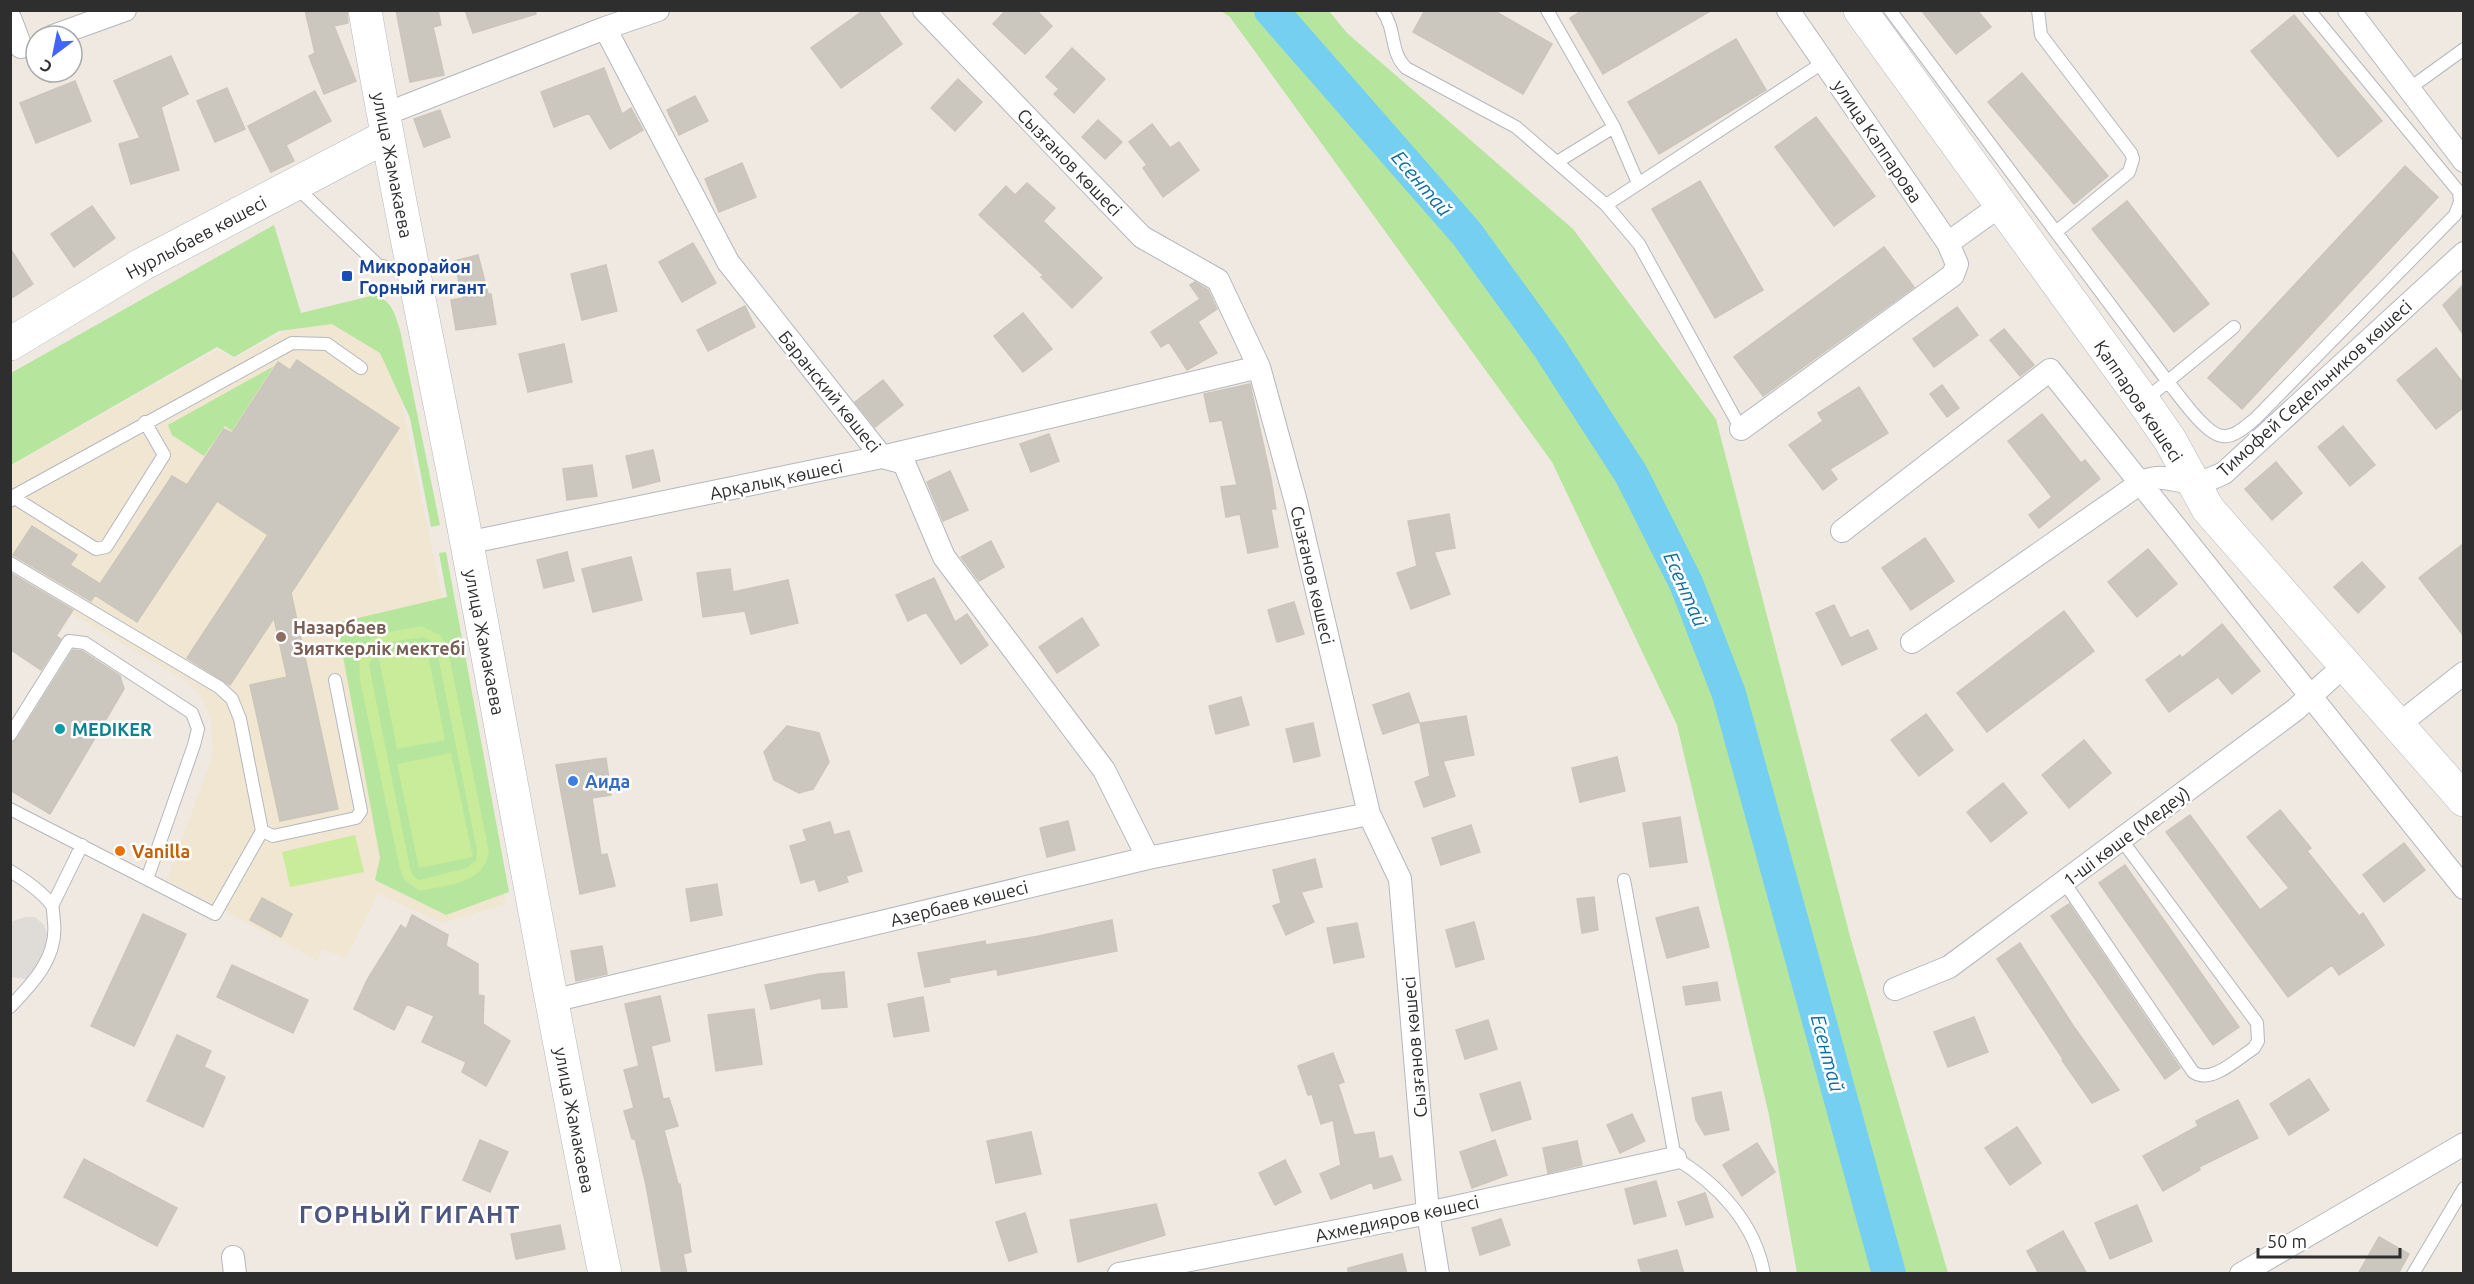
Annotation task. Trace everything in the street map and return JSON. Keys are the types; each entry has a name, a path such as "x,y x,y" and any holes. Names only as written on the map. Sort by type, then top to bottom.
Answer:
{"street":[{"path":"84,25 126,10"},
{"name":"улица Жамакаева","path":"365,10 384,126 605,1274"},
{"name":"Нурлыбаев көшесі","path":"10,344 141,265 293,185 384,126 605,28 658,10"},
{"name":"Сызғанов көшесі","path":"924,10 1142,237 1218,280 1259,367 1296,502 1369,814 1400,879 1428,1213 1438,1274"},
{"name":"улица Каппарова","path":"1741,429 1953,275 1957,264 1948,243 1788,10"},
{"name":"Қаппаров көшесі","path":"1860,10 1932,88 2001,205 2156,392 2170,440 2191,482 2208,509 2463,800"},
{"path":"2349,10 2463,161"},
{"path":"10,18 22,46"},
{"name":"Баранский көшесі","path":"605,28 728,262 882,457 904,463 944,557 1104,770 1148,858"},
{"path":"1948,243 2001,205"},
{"name":"Тимофей Седельников көшесі","path":"1912,642 2142,482 2156,476 2191,482 2208,481 2224,473 2463,254"},
{"name":"Арқалық көшесі","path":"466,543 882,457 1259,367"},
{"path":"1842,531 2050,370 2142,482 2463,888"},
{"name":"1-ші көше (Медеу)","path":"1895,989 1949,967 2295,710 2345,665"},
{"path":"2398,724 2463,674"},
{"name":"Азербаев көшесі","path":"552,1001 1148,858 1369,814"},
{"path":"2241,1274 2463,1144"},
{"name":"Ахмедияров көшесі","path":"1119,1274 1428,1213 1675,1158"}],"lane":[{"path":"1382,10 1392,26 1396,58 1406,68 1516,127 1606,205 1639,244 1741,429"},
{"path":"1547,10 1614,127 1638,183"},
{"path":"1890,10 1932,88 2056,232 2156,392 2221,436 2235,434 2256,419 2455,215 2460,202 2459,192 2309,10"},
{"path":"2038,10 2041,35 2131,153 2133,159 2129,172 2056,232"},
{"path":"2410,88 2463,49"},
{"path":"1606,205 1824,62"},
{"path":"1557,162 1614,127"},
{"path":"293,185 378,265 414,273"},
{"path":"2156,392 2234,327"},
{"path":"145,422 164,455 106,547 96,549 11,498 145,422 292,343 327,344 361,368"},
{"path":"10,563 219,687 232,699 240,719 262,831 215,914 10,809"},
{"path":"10,735 69,640 85,643 192,713 198,729 194,745 147,879"},
{"path":"262,831 273,836 356,818 361,811 335,680"},
{"path":"2064,882 2193,1072 2205,1077 2254,1048 2258,1041 2257,1023 2121,839"},
{"path":"10,1007 37,978 50,954 55,928 52,906 82,845"},
{"path":"10,871 32,885 52,906"},
{"path":"1624,880 1675,1158 1709,1183 1741,1218 1760,1250 1764,1274"},
{"path":"2413,1274 2463,1188"}],"shaded area":[{"name":"Назарбаев Зияткерлік мектебі","path":"383,314 506,904 443,923 378,894 346,958 323,949 317,960 167,880 213,754 211,719 200,695 186,681 77,617 11,574 10,466 217,350 234,359 294,327"},
{"path":"25,917 35,917 44,925 49,939 46,955 27,979 11,977 10,922"}],"green space":[{"path":"1221,11 1329,11 1347,33 1573,229 1716,419 1851,940 1948,1273 1797,1273 1769,1115 1677,725 1552,462 1230,17"},
{"path":"274,225 301,313 375,295 389,304 392,309 400,330 440,525 431,527 410,418 380,353 332,324 279,331 234,357 217,347 11,465 11,373"},
{"path":"274,366 232,431 225,426 204,456 172,435 168,425"},
{"path":"446,552 509,892 446,915 375,880 380,858 337,623 447,597 439,553"},
{"path":"421,626 440,635 447,646 489,852 485,863 471,877 451,885 419,891 404,879 400,869 360,680 360,664 362,652 367,643 374,638","holes":["424,637 432,642 438,656 477,851 476,861 467,868 419,880 413,876 410,868 369,666 377,651 390,643"]},
{"path":"426,645 445,740 397,749 378,654"},
{"path":"451,753 473,857 419,868 397,764"},
{"path":"355,835 364,872 290,887 282,852"}],"building":[{"path":"305,10 347,10 348,23 334,26 356,81 324,94 309,56 315,53"},
{"path":"396,10 438,10 441,25 433,27 444,75 410,82"},
{"path":"465,10 535,10 536,14 473,33"},
{"path":"864,10 877,10 902,44 841,88 811,48"},
{"path":"1006,10 1036,10 1052,26 1025,54 993,24"},
{"path":"1425,10 1493,10 1552,44 1523,94 1413,32"},
{"path":"1583,10 1712,10 1603,74 1570,18"},
{"path":"1921,10 1977,10 1991,27 1956,54"},
{"path":"2294,15 2382,121 2338,157 2251,51"},
{"path":"1736,39 1766,90 1659,154 1628,102"},
{"path":"1072,48 1105,79 1074,113 1054,94 1059,89 1046,77"},
{"path":"171,56 188,94 161,107 179,170 131,184 119,144 140,138 114,81"},
{"path":"604,68 622,114 631,108 643,130 610,149 589,113 554,127 541,92"},
{"path":"2022,73 2108,176 2074,204 1988,102"},
{"path":"958,79 982,102 955,131 931,108"},
{"path":"68,84 76,84 91,121 36,143 20,103"},
{"path":"227,88 245,129 215,142 197,101"},
{"path":"315,91 331,121 286,145 294,161 271,172 248,126"},
{"path":"695,96 708,121 679,135 667,110"},
{"path":"440,110 450,137 424,147 414,119"},
{"path":"1816,117 1875,196 1834,226 1775,147"},
{"path":"1098,120 1122,142 1105,159 1082,137"},
{"path":"1152,124 1170,148 1179,142 1199,170 1163,197 1143,168 1147,165 1129,142"},
{"path":"742,163 756,197 719,212 705,179"},
{"path":"2405,166 2438,197 2242,409 2208,378"},
{"path":"1700,181 1763,290 1715,318 1652,209"},
{"path":"1027,183 1055,208 1043,221 1102,278 1072,308 1041,277 1043,275 979,215 1006,186 1015,195"},
{"path":"2127,201 2209,304 2174,332 2092,229"},
{"path":"92,206 115,238 74,267 51,234"},
{"path":"693,243 716,283 682,302 659,262"},
{"path":"1884,247 1914,287 1763,396 1734,357"},
{"path":"10,248 33,284 10,299"},
{"path":"478,255 488,294 491,294 496,324 456,330 451,300 463,298 454,261"},
{"path":"606,265 617,311 582,320 571,274"},
{"path":"1195,282 1208,290 1217,309 1198,322 1217,353 1187,370 1169,342 1161,347 1151,332 1200,299 1190,285"},
{"path":"2463,285 2463,334 2443,305"},
{"path":"745,306 755,327 708,351 697,330"},
{"path":"1957,307 1978,335 1934,367 1913,339"},
{"path":"1023,313 1052,349 1023,372 994,336"},
{"path":"2004,329 2034,365 2020,376 1990,340"},
{"path":"564,344 572,382 528,392 519,354"},
{"path":"2436,348 2463,383 2463,408 2436,429 2397,380"},
{"path":"297,360 399,428 291,593 338,809 280,821 250,685 287,677 274,618 230,685 187,658 268,535 217,501 137,622 95,595 91,601 13,555 32,526 77,555 70,565 100,584 172,476 187,485 224,429 232,433 278,362 290,370"},
{"path":"883,380 903,405 875,427 855,402"},
{"path":"1250,384 1271,479 1276,509 1271,509 1278,547 1248,553 1240,514 1226,517 1221,487 1237,485 1222,420 1210,422 1204,394"},
{"path":"1942,385 1959,408 1947,417 1930,394"},
{"path":"1859,387 1888,433 1830,469 1837,479 1823,490 1789,445 1823,421 1818,413"},
{"path":"2042,414 2081,463 2085,460 2100,479 2039,528 2029,515 2052,497 2008,441"},
{"path":"2343,426 2375,465 2350,486 2318,447"},
{"path":"1049,434 1059,461 1031,472 1020,444"},
{"path":"653,450 660,481 633,488 626,456"},
{"path":"2276,462 2302,493 2272,520 2245,489"},
{"path":"592,465 597,496 567,500 563,469"},
{"path":"950,471 968,510 943,521 927,482"},
{"path":"1449,514 1455,548 1434,552 1450,594 1411,609 1397,573 1417,566 1408,521"},
{"path":"1925,538 1954,581 1911,610 1882,568"},
{"path":"991,541 1004,567 979,581 961,557"},
{"path":"2463,544 2463,635 2419,578"},
{"path":"2148,549 2177,584 2137,617 2108,582"},
{"path":"567,552 574,581 544,588 537,560"},
{"path":"631,557 642,600 593,612 582,569"},
{"path":"2362,562 2385,587 2358,613 2334,587"},
{"path":"730,569 733,592 788,580 798,623 751,634 745,611 703,617 697,573"},
{"path":"10,573 73,610 56,636 61,639 41,670 10,649"},
{"path":"934,578 955,622 967,614 988,645 961,664 926,612 908,621 896,595"},
{"path":"1294,602 1304,634 1277,642 1268,610"},
{"path":"1834,605 1850,638 1868,630 1877,649 1842,665 1816,613"},
{"path":"2064,611 2094,651 1987,732 1957,693"},
{"path":"1082,618 1099,645 1057,673 1039,647"},
{"path":"2222,624 2260,671 2232,694 2218,677 2169,712 2146,680 2180,655 2182,658"},
{"name":"MEDIKER","path":"73,650 82,651 120,676 124,689 50,814 10,790 10,743 17,739"},
{"path":"1409,693 1419,722 1383,734 1373,705"},
{"path":"1241,697 1249,725 1216,734 1209,706"},
{"path":"1926,714 1953,750 1919,776 1891,740"},
{"path":"1466,716 1474,755 1443,761 1455,796 1424,807 1415,782 1430,776 1420,723"},
{"path":"1313,723 1320,756 1294,762 1286,729"},
{"path":"787,726 819,733 829,762 813,789 799,793 774,780 764,752"},
{"path":"2084,740 2111,773 2069,808 2042,775"},
{"path":"1617,757 1625,791 1580,802 1572,768"},
{"path":"606,758 611,795 592,798 601,855 607,854 615,886 580,894 556,765"},
{"path":"2003,783 2027,813 1991,842 1967,812"},
{"path":"2280,810 2311,848 2307,851 2359,916 2363,913 2384,945 2339,975 2332,965 2288,997 2166,832 2190,815 2260,910 2289,888 2247,837"},
{"path":"1680,817 1687,862 1650,867 1643,823"},
{"path":"1068,821 1075,850 1047,857 1040,828"},
{"path":"830,822 834,835 849,831 862,871 846,876 848,882 819,891 815,879 801,883 790,846 807,841 803,830"},
{"path":"1471,825 1480,852 1441,865 1432,838"},
{"path":"2404,843 2425,870 2384,902 2363,875"},
{"path":"1315,859 1322,887 1301,892 1314,922 1286,935 1273,906 1281,903 1273,870"},
{"path":"2125,865 2239,1027 2213,1045 2099,883"},
{"path":"717,884 722,915 691,921 686,889"},
{"path":"1594,897 1598,930 1582,933 1577,899"},
{"path":"262,898 292,914 281,937 250,920"},
{"path":"2069,904 2180,1068 2165,1079 2051,916"},
{"path":"1698,907 1709,947 1667,958 1656,918"},
{"path":"143,914 186,934 134,1046 91,1026"},
{"path":"412,915 448,935 446,946 478,964 478,995 484,996 483,1024 510,1041 486,1086 462,1072 466,1062 422,1042 434,1016 407,1004 394,1030 354,1009 367,980 401,925 406,929"},
{"path":"1112,920 1117,951 998,975 997,969 949,978 950,982 925,987 918,953 985,941 986,945 1039,936"},
{"path":"1474,922 1484,959 1456,967 1446,930"},
{"path":"1357,923 1364,957 1334,963 1327,928"},
{"path":"2020,943 2074,1027 2119,1090 2092,1103 2062,1060 1997,959"},
{"path":"602,946 607,974 576,981 571,951"},
{"path":"232,965 308,1000 293,1033 217,997"},
{"path":"844,972 847,1007 822,1009 821,998 771,1009 765,985 819,974"},
{"path":"1717,982 1720,1000 1686,1005 1683,987"},
{"path":"660,996 670,1041 651,1046 663,1099 669,1098 678,1126 664,1130 678,1184 680,1184 691,1252 683,1254 687,1274 662,1274 646,1185 635,1139 632,1139 624,1111 634,1108 624,1070 639,1066 625,1004"},
{"path":"923,997 929,1031 894,1037 888,1004"},
{"path":"754,1009 762,1064 716,1071 708,1015"},
{"path":"1974,1017 1988,1052 1948,1067 1934,1032"},
{"path":"1488,1020 1497,1049 1465,1059 1456,1030"},
{"path":"177,1035 211,1051 204,1067 225,1077 203,1127 147,1101"},
{"path":"1333,1053 1344,1082 1338,1084 1354,1135 1374,1132 1379,1159 1392,1156 1401,1180 1374,1189 1372,1182 1331,1199 1320,1174 1341,1165 1333,1120 1321,1124 1312,1094 1308,1095 1298,1066"},
{"path":"2309,1079 2329,1110 2289,1135 2270,1104"},
{"path":"1520,1082 1531,1119 1492,1131 1480,1094"},
{"path":"1721,1092 1729,1130 1705,1135 1696,1120 1692,1098"},
{"path":"2238,1100 2258,1138 2199,1167 2200,1170 2163,1191 2143,1156 2198,1126 2196,1121"},
{"path":"1632,1114 1645,1141 1620,1153 1607,1125"},
{"path":"2017,1127 2041,1163 2010,1185 1985,1148"},
{"path":"1031,1132 1041,1174 996,1183 987,1141"},
{"path":"480,1140 508,1152 490,1192 463,1180"},
{"path":"1495,1140 1507,1175 1472,1188 1460,1152"},
{"path":"1577,1141 1582,1165 1548,1173 1543,1148"},
{"path":"1757,1143 1775,1172 1742,1196 1723,1165"},
{"path":"84,1159 177,1208 157,1246 64,1197"},
{"path":"1285,1160 1301,1192 1275,1205 1259,1173"},
{"path":"1656,1181 1666,1216 1634,1224 1625,1189"},
{"path":"1705,1193 1713,1217 1686,1225 1678,1202"},
{"path":"1156,1204 1165,1235 1078,1262 1070,1220"},
{"path":"2137,1205 2152,1241 2110,1259 2095,1223"},
{"path":"1025,1213 1037,1252 1009,1261 996,1222"},
{"path":"1501,1219 1510,1245 1480,1255 1472,1228"},
{"path":"560,1225 565,1249 516,1259 511,1234"},
{"path":"2063,1231 2087,1274 2039,1274 2027,1251"},
{"path":"2379,1237 2409,1254 2398,1274 2358,1274"},
{"path":"1677,1250 1684,1274 1642,1274 1638,1260"},
{"path":"1402,1254 1407,1274 1348,1274 1348,1268"}],"waterway":[{"name":"Есентай","path":"1271,10 1467,234 1549,347 1631,474 1686,583 1729,694 1889,1274"}],"place":[{"name":"Микрорайон Горный гигант","path":"347,276"},
{"name":"Назарбаев Зияткерлік мектебі","path":"281,637"},
{"name":"MEDIKER","path":"60,729"},
{"name":"Аида","path":"573,781"},
{"name":"Vanilla","path":"120,851"}],"district":[{"name":"ГОРНЫЙ ГИГАНТ","path":"410,1214"}]}
